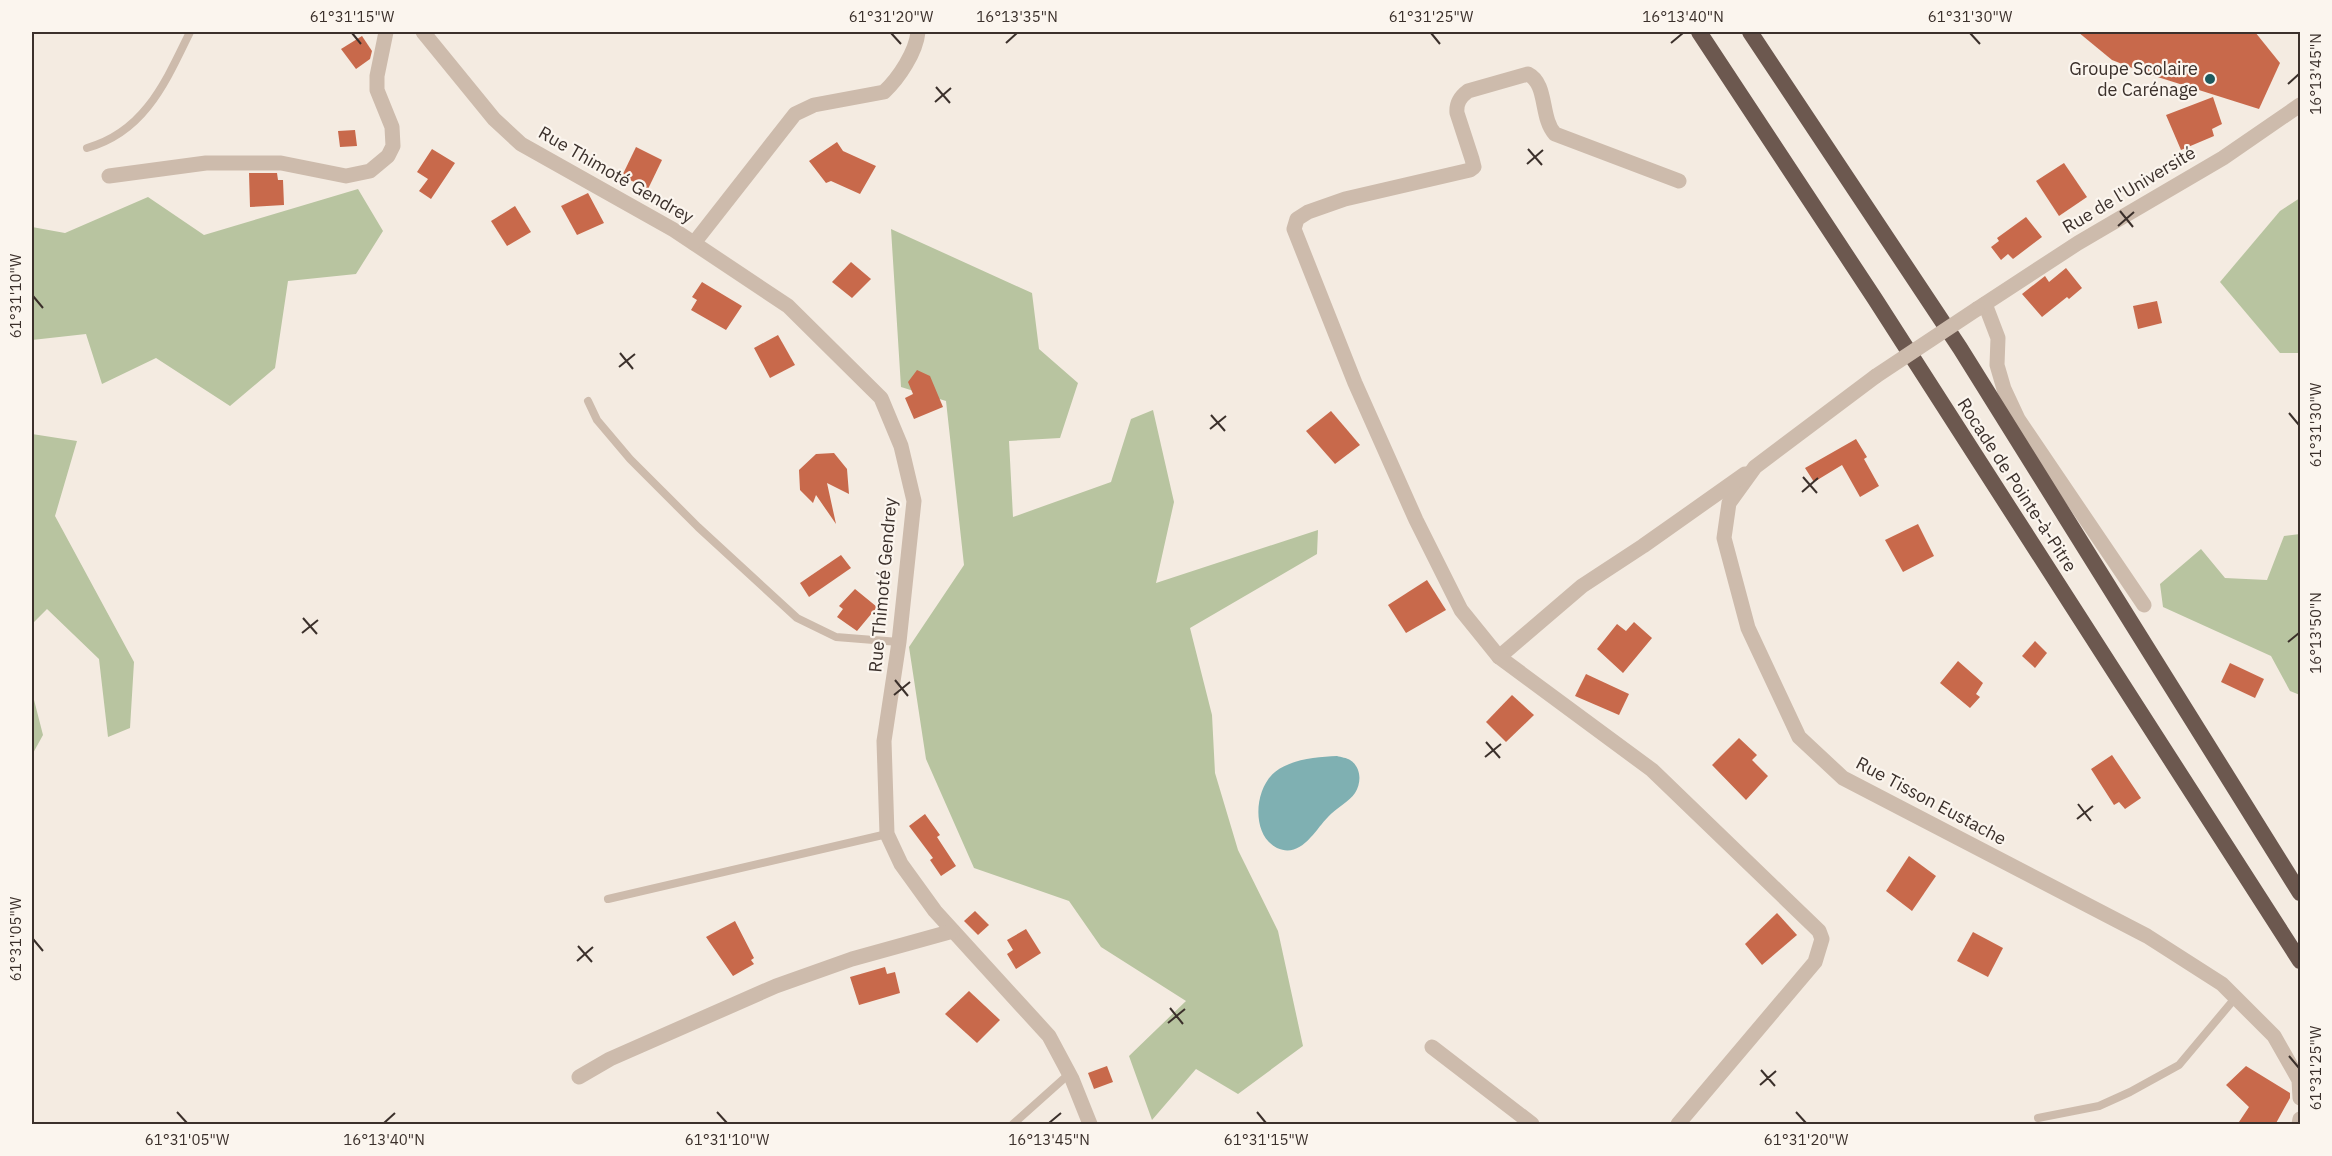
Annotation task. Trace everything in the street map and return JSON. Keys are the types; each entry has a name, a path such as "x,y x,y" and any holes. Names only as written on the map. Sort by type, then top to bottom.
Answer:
{"highway":[{"name":"Rocade de Pointe-à-Pitre","path":"1700,32 1875,299 2301,961"},
{"name":"Rocade de Pointe-à-Pitre","path":"1750,32 1960,348 2301,893"}],"street":[{"path":"109,177 206,163 281,163 345,176 370,171 387,156 393,146 392,127 377,90 377,76 386,32"},
{"name":"Rue Thimoté Gendrey","path":"423,32 494,119 521,144 674,230 788,306 881,398 901,446 914,501 899,642 884,741 887,834 901,864 935,911 1049,1036 1069,1074 1090,1125"},
{"path":"694,243 795,114 814,105 884,92 892,85 913,49 918,32"},
{"path":"1678,1125 1815,962 1822,939 1819,931 1652,770 1499,657 1461,610 1416,520 1350,372 1294,229 1298,219 1308,212 1345,200 1470,170 1474,167 1457,113 1457,105 1461,96 1468,91 1528,74 1533,76 1539,87 1546,118 1555,134 1679,181"},
{"name":"Rue de l'Université","path":"1876,376 2078,243 2223,158 2301,105"},
{"path":"1981,306 1998,338 1997,365 2004,389 2018,419 2144,604"},
{"name":"Rue Tisson Eustache","path":"1876,376 1755,467 1729,503 1724,538 1748,628 1799,737 1843,778 2146,936 2222,984 2274,1036 2299,1080 2301,1098"},
{"path":"1499,657 1582,586 1755,467"},
{"path":"579,1077 610,1059 804,976 852,959 953,931"},
{"path":"1432,1047 1532,1125"},
{"path":"2299,1125 2301,1119"}],"lane":[{"path":"87,148 104,144 119,136 141,117 166,81 190,32"},
{"path":"588,401 597,420 630,459 698,527 797,618 836,637 899,642"},
{"path":"608,899 887,834"},
{"path":"2038,1118 2099,1106 2179,1065 2236,996"},
{"path":"1013,1125 1069,1074"}],"green space":[{"path":"358,189 383,231 356,274 288,281 275,368 230,406 156,358 102,384 86,334 32,340 32,227 65,233 148,197 204,235"},
{"path":"2300,198 2300,353 2280,353 2220,282 2280,211"},
{"path":"891,229 1032,293 1039,349 1078,383 1060,438 1009,441 1013,517 1111,482 1131,419 1153,410 1174,502 1156,583 1318,530 1317,554 1190,628 1212,715 1215,773 1238,850 1278,931 1303,1046 1238,1094 1196,1069 1152,1120 1129,1056 1186,1001 1101,947 1069,901 974,868 926,759 909,647 964,565 946,401 901,387"},
{"path":"32,434 77,441 55,516 134,662 130,728 108,737 99,659 47,609 32,624"},
{"path":"2300,534 2300,695 2290,691 2271,656 2163,607 2160,584 2201,549 2225,578 2267,580 2284,536"},
{"path":"32,692 43,735 32,755"}],"water":[{"path":"1337,756 1349,759 1358,771 1359,780 1355,793 1331,814 1307,842 1293,850 1277,848 1269,842 1259,823 1260,800 1268,780 1275,772 1296,761"}],"building":[{"name":"Groupe Scolaire de Carénage","path":"2078,32 2255,32 2280,63 2259,109 2145,73 2112,60"},
{"path":"362,36 372,51 370,59 356,69 341,49"},
{"path":"2213,97 2222,124 2212,129 2214,136 2181,150 2166,115"},
{"path":"355,130 357,146 340,147 338,131"},
{"path":"837,142 843,151 876,166 860,194 831,181 826,183 809,161"},
{"path":"636,147 662,160 648,189 622,176"},
{"path":"432,149 455,163 431,199 419,191 428,179 417,172"},
{"path":"2064,163 2087,197 2059,216 2036,181"},
{"path":"249,173 277,173 278,180 283,180 284,205 250,207"},
{"path":"588,193 604,223 577,235 561,206"},
{"path":"515,206 531,232 507,246 491,221"},
{"path":"2026,217 2042,237 2013,259 2008,254 2001,260 1991,247 1999,241 1997,238"},
{"path":"851,262 871,279 852,298 832,282"},
{"path":"2066,268 2082,288 2042,317 2022,294 2045,276 2049,282"},
{"path":"702,282 742,306 726,330 691,310 697,300 692,297"},
{"path":"2157,301 2162,323 2138,329 2133,306"},
{"path":"778,335 795,365 770,378 754,348"},
{"path":"917,370 930,376 943,407 914,419 905,398 913,394 908,382"},
{"path":"1331,411 1360,445 1335,464 1306,431"},
{"path":"1856,439 1867,457 1864,459 1879,486 1860,497 1842,465 1814,482 1805,468"},
{"path":"834,453 847,469 849,494 827,483 836,524 816,495 813,503 800,490 799,470 816,454"},
{"path":"1918,524 1934,556 1903,572 1885,540"},
{"path":"841,555 851,568 809,597 800,583"},
{"path":"1427,580 1446,610 1406,633 1388,605"},
{"path":"855,589 877,607 857,631 837,617 843,609 839,606"},
{"path":"1634,622 1652,638 1623,673 1597,649 1617,624 1626,631"},
{"path":"2035,641 2047,653 2035,668 2022,656"},
{"path":"1958,661 1983,683 1976,694 1980,697 1970,708 1940,683"},
{"path":"2230,663 2264,679 2255,698 2221,682"},
{"path":"1586,674 1629,694 1619,715 1575,696"},
{"path":"1512,695 1534,715 1506,742 1486,722"},
{"path":"1739,738 1757,755 1752,760 1768,776 1746,800 1712,765"},
{"path":"2112,755 2141,798 2125,809 2119,802 2114,805 2091,769"},
{"path":"925,814 940,835 937,837 956,866 941,876 930,860 933,858 909,826"},
{"path":"1909,856 1936,876 1912,911 1886,891"},
{"path":"975,911 989,925 978,935 964,921"},
{"path":"1777,913 1797,935 1762,965 1745,944"},
{"path":"735,921 754,958 751,960 754,964 733,976 706,937"},
{"path":"1026,929 1041,953 1016,969 1007,954 1013,950 1007,940"},
{"path":"1973,932 2003,948 1988,977 1957,961"},
{"path":"885,967 887,974 895,972 900,993 859,1005 850,977"},
{"path":"969,991 1000,1020 977,1043 945,1014"},
{"path":"1107,1066 1113,1082 1094,1089 1088,1073"},
{"path":"2246,1066 2290,1093 2290,1098 2275,1125 2237,1125 2249,1107 2226,1085"}],"place":[{"name":"Groupe Scolaire de Carénage","path":"2210,79"}]}
